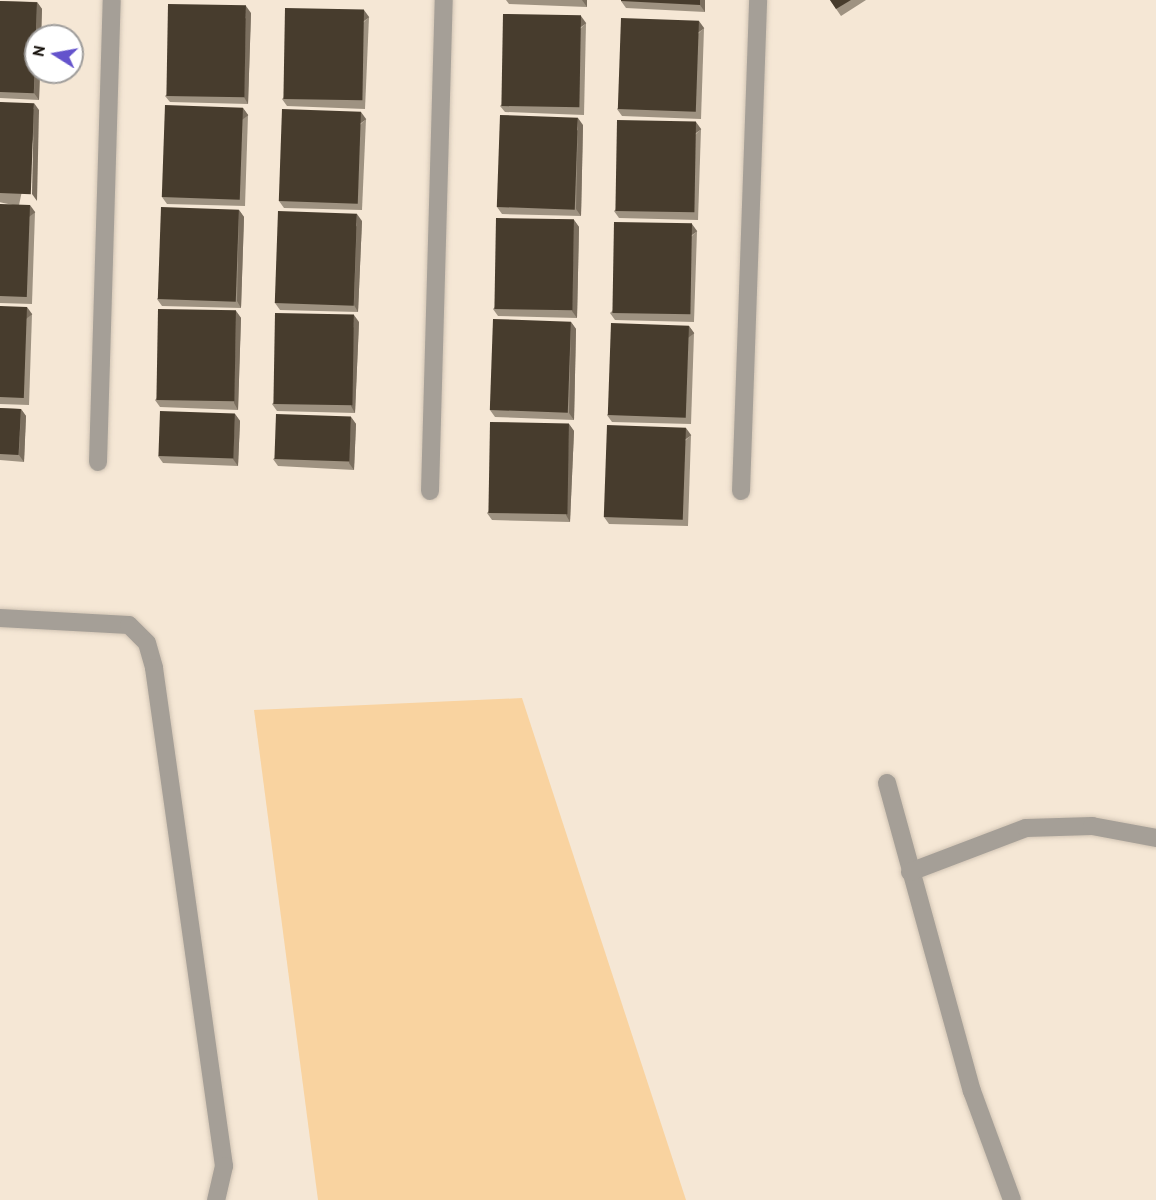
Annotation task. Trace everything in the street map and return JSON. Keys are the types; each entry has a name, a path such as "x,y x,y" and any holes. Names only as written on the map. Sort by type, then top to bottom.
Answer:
{"street":[{"path":"98,462 112,0"},
{"path":"430,491 444,0"},
{"path":"741,491 758,0"},
{"path":"0,618 129,625 147,643 154,668 224,1166 216,1200"},
{"path":"887,783 972,1090 1012,1200"},
{"path":"910,872 1026,828 1092,826 1156,838"}],"shaded area":[{"path":"522,698 686,1200 318,1200 254,710"}],"building":[{"path":"700,0 700,5 621,1"},
{"path":"830,0 851,0 836,9"},
{"path":"0,1 37,2 36,24 24,24 24,84 34,84 34,93 0,92"},
{"path":"168,4 246,5 244,97 166,96"},
{"path":"285,8 364,9 362,100 283,99"},
{"path":"503,14 581,15 579,107 501,106"},
{"path":"621,18 699,21 696,112 618,109"},
{"path":"0,102 34,103 31,194 0,193"},
{"path":"165,105 243,108 240,200 162,197"},
{"path":"282,109 361,112 358,204 279,201"},
{"path":"500,115 578,118 575,210 497,207"},
{"path":"617,120 696,121 694,212 615,211"},
{"path":"0,204 30,205 27,297 0,296"},
{"path":"161,207 239,210 236,302 158,299"},
{"path":"278,211 357,214 354,306 275,303"},
{"path":"496,218 574,219 572,310 494,309"},
{"path":"614,222 692,223 690,314 612,313"},
{"path":"0,306 27,307 24,398 0,397"},
{"path":"158,309 236,310 234,401 156,400"},
{"path":"275,313 354,314 352,405 273,404"},
{"path":"493,319 571,322 568,413 490,410"},
{"path":"611,323 689,326 686,418 608,415"},
{"path":"0,408 21,409 19,455 0,454"},
{"path":"160,411 235,414 233,459 158,456"},
{"path":"276,414 351,417 349,462 274,459"},
{"path":"490,422 569,423 567,514 488,513"},
{"path":"607,425 686,428 683,520 604,517"}]}
